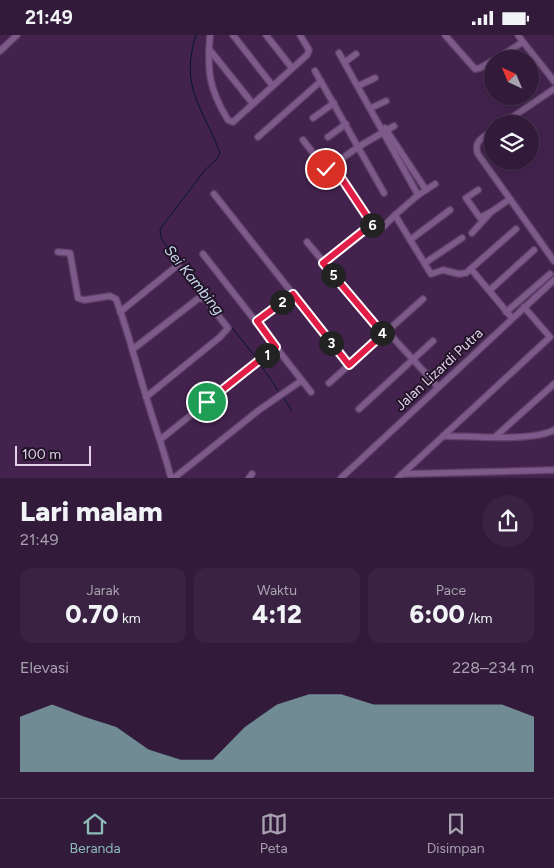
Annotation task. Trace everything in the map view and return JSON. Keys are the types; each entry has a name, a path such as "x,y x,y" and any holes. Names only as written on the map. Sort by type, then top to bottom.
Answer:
{"street":[{"path":"0,51 17,35"},
{"path":"210,35 212,93 228,120 232,122 236,121 272,85 309,53 300,35"},
{"path":"233,35 272,85"},
{"path":"266,35 292,68"},
{"path":"445,35 475,69 484,66"},
{"path":"518,35 552,73 554,81"},
{"path":"510,50 523,42"},
{"path":"209,49 253,104"},
{"path":"340,53 371,109 426,190"},
{"path":"345,62 356,54"},
{"path":"315,71 384,193"},
{"path":"358,86 375,78"},
{"path":"258,137 321,81"},
{"path":"515,115 554,89"},
{"path":"371,109 386,101"},
{"path":"313,117 334,103"},
{"path":"328,137 346,125"},
{"path":"344,157 384,129 394,126"},
{"path":"384,129 418,195"},
{"path":"484,137 478,141 476,149 484,161"},
{"path":"303,140 327,171 340,176 372,224 323,263"},
{"path":"490,170 554,261"},
{"path":"384,226 418,195 435,185"},
{"path":"478,190 466,198 480,218 510,199"},
{"path":"214,194 349,365"},
{"path":"410,240 450,210"},
{"path":"472,233 491,212"},
{"path":"394,215 433,274 443,270 462,275 516,229"},
{"path":"425,263 462,238"},
{"path":"307,242 323,263 385,333 413,359 438,387"},
{"path":"490,290 534,250"},
{"path":"58,252 70,253 78,298 84,300 110,295 116,299 134,349 146,397 173,478 281,394 301,381"},
{"path":"203,254 311,392"},
{"path":"120,312 178,265"},
{"path":"471,269 512,319"},
{"path":"506,311 550,273"},
{"name":"Jalan Lizardi Putra","path":"341,478 554,280"},
{"path":"257,321 293,294"},
{"path":"134,349 198,298 206,300 228,328 227,331 146,397"},
{"path":"329,383 423,299"},
{"path":"400,476 552,339 524,307"},
{"path":"359,409 433,341"},
{"path":"161,439 276,347"},
{"path":"496,436 554,384"},
{"path":"443,436 541,435 554,430"},
{"path":"400,476 554,470"}],"waterway":[{"name":"Sei Kambing","path":"178,262 161,238 160,229 220,153 195,97 192,83 190,69 191,53 196,35"},
{"name":"Sei Kambing","path":"180,265 205,298"},
{"name":"Sei Kambing","path":"225,319 257,359"},
{"name":"Sei Kambing","path":"259,362 279,392"},
{"name":"Sei Kambing","path":"283,397 292,411"}],"route":[{"path":"207,402 276,347 257,321 293,294 349,365 383,334 323,263 372,224 340,176 326,169"}]}
